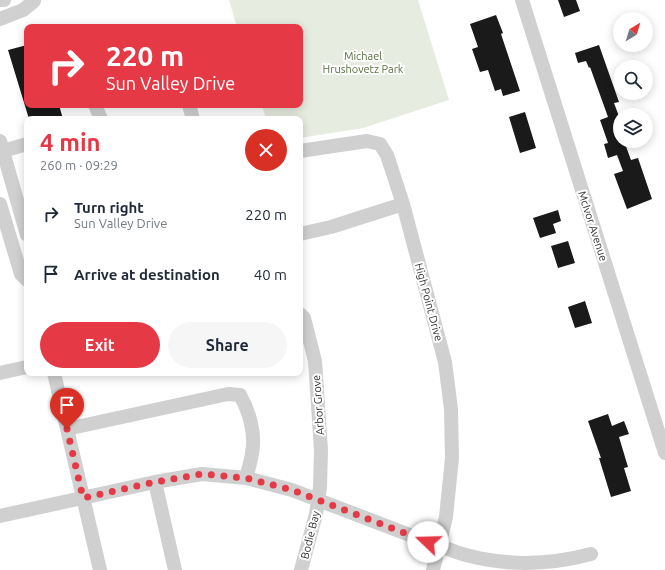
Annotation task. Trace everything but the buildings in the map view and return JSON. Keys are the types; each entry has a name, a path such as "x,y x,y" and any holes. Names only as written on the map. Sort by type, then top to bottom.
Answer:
{"street":[{"path":"0,19 23,10 34,0"},
{"name":"McIvor Avenue","path":"522,0 665,453"},
{"name":"High Point Drive","path":"303,151 367,141 380,144 387,155 403,204 445,362 451,409 452,458 446,517 433,570"},
{"path":"24,144 2,146 17,228 21,274 24,277"},
{"path":"0,204 17,228"},
{"path":"303,233 331,227 403,204"},
{"name":"Arbor Grove","path":"303,317 315,361 322,450 318,499"},
{"path":"0,373 24,367"},
{"path":"55,376 100,570"},
{"path":"67,429 228,394 240,395 247,406 253,438 252,453 246,478"},
{"path":"0,516 155,482 202,474 246,478 292,490 428,542 483,560 544,563 591,554"},
{"path":"155,482 175,570"},
{"name":"Bodie Bay","path":"301,570 316,514 318,499"}],"green space":[{"name":"Michael Hrushovetz Park","path":"229,0 418,0 449,100 363,128 303,138 303,116 265,116 263,108 303,108 303,24 236,24"}],"route":[{"path":"67,429 83,498 155,482 202,474 246,478 292,490 318,499 428,542"}]}
